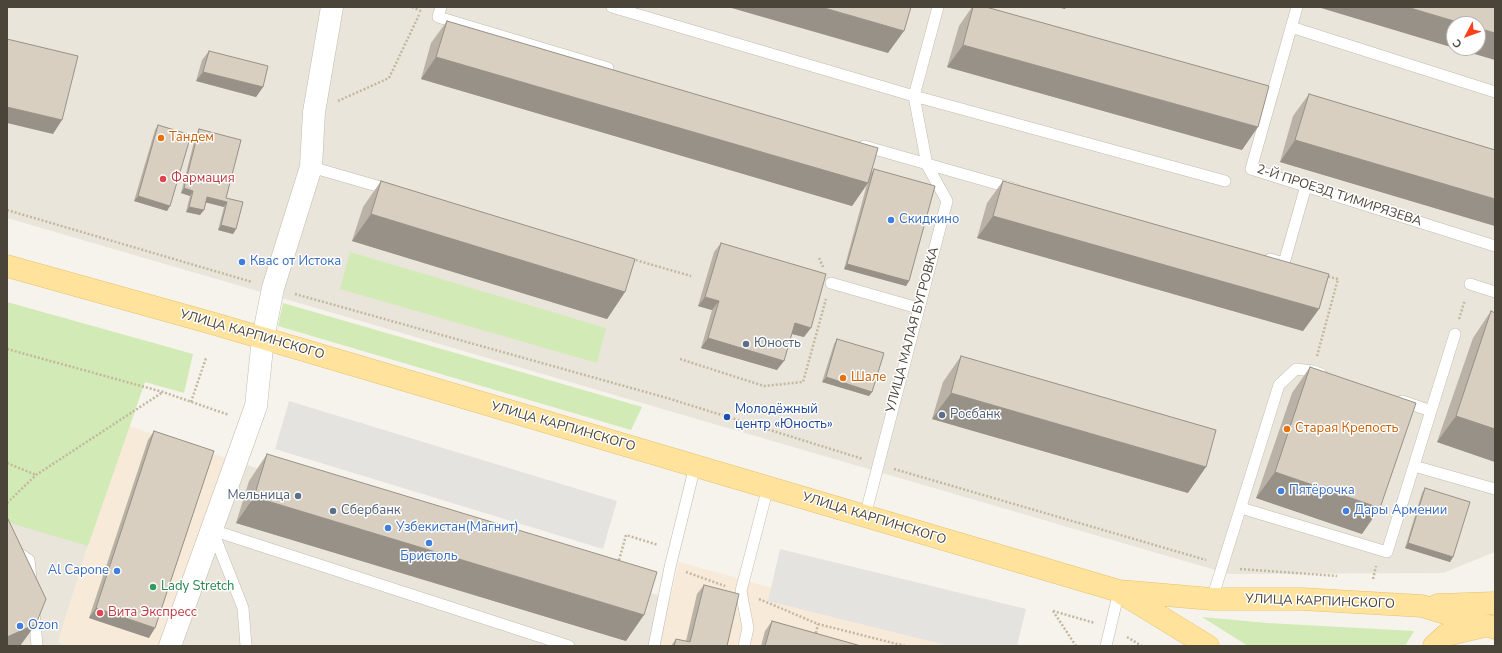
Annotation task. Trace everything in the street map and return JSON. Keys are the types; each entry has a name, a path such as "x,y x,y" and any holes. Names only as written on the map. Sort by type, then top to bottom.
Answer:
{"main road":[{"name":"УЛИЦА КАРПИНСКОГО","path":"7,266 264,338 1119,591 1212,600 1302,598 1422,606 1490,627"},
{"name":"УЛИЦА КАРПИНСКОГО","path":"1119,591 1208,646"},
{"path":"1422,606 1495,603"},
{"path":"1434,646 1446,635 1490,627"}],"street":[{"path":"170,646 256,406 264,338 273,288 310,167 314,112 332,7"}],"lane":[{"path":"441,7 438,17 622,72"},
{"path":"612,7 914,96 1225,181"},
{"name":"УЛИЦА МАЛАЯ БУГРОВКА","path":"865,516 947,201 927,165 914,96 938,7"},
{"name":"2-Й ПРОЕЗД ТИМИРЯЗЕВА","path":"1297,7 1251,169 1495,246"},
{"path":"1291,27 1495,92"},
{"path":"851,142 927,165 1026,192"},
{"path":"310,167 401,193"},
{"path":"1261,256 1284,263 1306,186"},
{"path":"831,283 918,308"},
{"path":"1470,284 1495,292"},
{"path":"1241,508 1387,552 1455,334"},
{"path":"1212,600 1279,385 1296,370 1313,371 1328,376"},
{"path":"1394,398 1431,411"},
{"path":"654,646 670,567 695,466"},
{"path":"1414,466 1495,489"},
{"path":"744,646 748,628 741,591 768,487"},
{"path":"212,530 243,608 246,646"},
{"path":"212,530 569,646"},
{"path":"7,545 29,560 37,646"},
{"path":"1106,646 1119,591"}],"path":[{"path":"314,112 389,78 422,11"},
{"path":"7,210 273,288 659,396 878,464 1223,565"},
{"path":"628,258 691,276"},
{"path":"1313,371 1338,279 1324,275"},
{"path":"680,359 764,386 803,382 831,283"},
{"path":"1455,334 1470,284"},
{"path":"7,348 163,392 250,422"},
{"path":"191,402 206,358"},
{"path":"7,503 36,475 163,392"},
{"path":"7,463 36,475"},
{"path":"610,564 618,566 626,535 674,550"},
{"path":"670,567 741,591 818,624 905,646"},
{"path":"1076,646 1053,611 1110,627"},
{"path":"814,644 818,624"}],"shaded area":[{"path":"7,7 1495,7 1495,552 1443,573 1229,574 7,218"},
{"path":"7,341 145,381 88,546 58,642 67,646 7,646"},
{"path":"289,401 617,501 603,549 275,449"},
{"path":"129,426 247,465 180,646 67,646 58,642 88,546"},
{"path":"247,465 670,599 661,646 180,646"},
{"path":"780,549 1026,609 1017,646 950,646 768,601"},
{"path":"679,562 981,646 661,646"}],"green space":[{"path":"350,252 606,328 597,363 340,289"},
{"path":"7,302 193,354 184,393 145,382 88,546 7,522"},
{"path":"283,303 642,407 631,430 278,326"},
{"path":"1202,617 1267,623 1414,631 1405,646 1248,646"}],"building":[{"path":"821,7 911,7 904,31"},
{"path":"973,7 986,7 1269,86 1258,127 963,45"},
{"path":"1407,7 1495,7 1495,33 1486,30 1486,16 1446,16 1446,19"},
{"path":"447,21 878,148 868,183 436,57"},
{"path":"7,39 78,56 62,120 7,107"},
{"path":"209,51 268,66 263,87 203,72"},
{"path":"1309,94 1495,150 1495,199 1295,140"},
{"path":"158,125 191,135 170,206 138,196"},
{"path":"199,129 241,140 226,198 243,202 236,229 221,225 227,202 207,197 204,210 189,207 193,191 184,188"},
{"path":"874,169 935,186 909,281 847,264"},
{"path":"381,181 635,259 625,292 371,214"},
{"path":"1003,181 1329,274 1319,309 993,216"},
{"path":"721,243 826,274 811,328 795,323 784,361 708,338 719,301 705,297"},
{"path":"1491,311 1495,313 1495,429 1456,416"},
{"path":"837,339 884,353 872,392 826,377"},
{"path":"961,356 1216,430 1206,467 951,393"},
{"path":"1310,367 1416,403 1380,508 1275,472"},
{"path":"154,431 214,451 155,628 96,608"},
{"path":"267,454 657,572 644,615 254,497"},
{"path":"1425,488 1470,502 1453,557 1408,543"},
{"path":"7,517 46,599 36,624 7,637"},
{"path":"704,585 739,594 727,646 674,646 676,639 690,642"},
{"path":"772,621 861,646 765,646"}],"place":[{"name":"Тандем","path":"161,138"},
{"name":"Фармация","path":"163,179"},
{"name":"Скидкино","path":"891,220"},
{"name":"Квас от Истока","path":"242,262"},
{"name":"Юность","path":"746,344"},
{"name":"Шале","path":"843,378"},
{"name":"Росбанк","path":"942,415"},
{"name":"Молодёжный центр «Юность»","path":"727,417"},
{"name":"Старая Крепость","path":"1287,429"},
{"name":"Пятёрочка","path":"1281,491"},
{"name":"Мельница","path":"298,496"},
{"name":"Сбербанк","path":"333,511"},
{"name":"Дары Армении","path":"1346,511"},
{"name":"Узбекистан(Магнит)","path":"388,528"},
{"name":"Бристоль","path":"429,543"},
{"name":"Al Capone","path":"117,571"},
{"name":"Lady Stretch","path":"153,587"},
{"name":"Вита Экспресс","path":"100,613"},
{"name":"Ozon","path":"20,626"}]}
